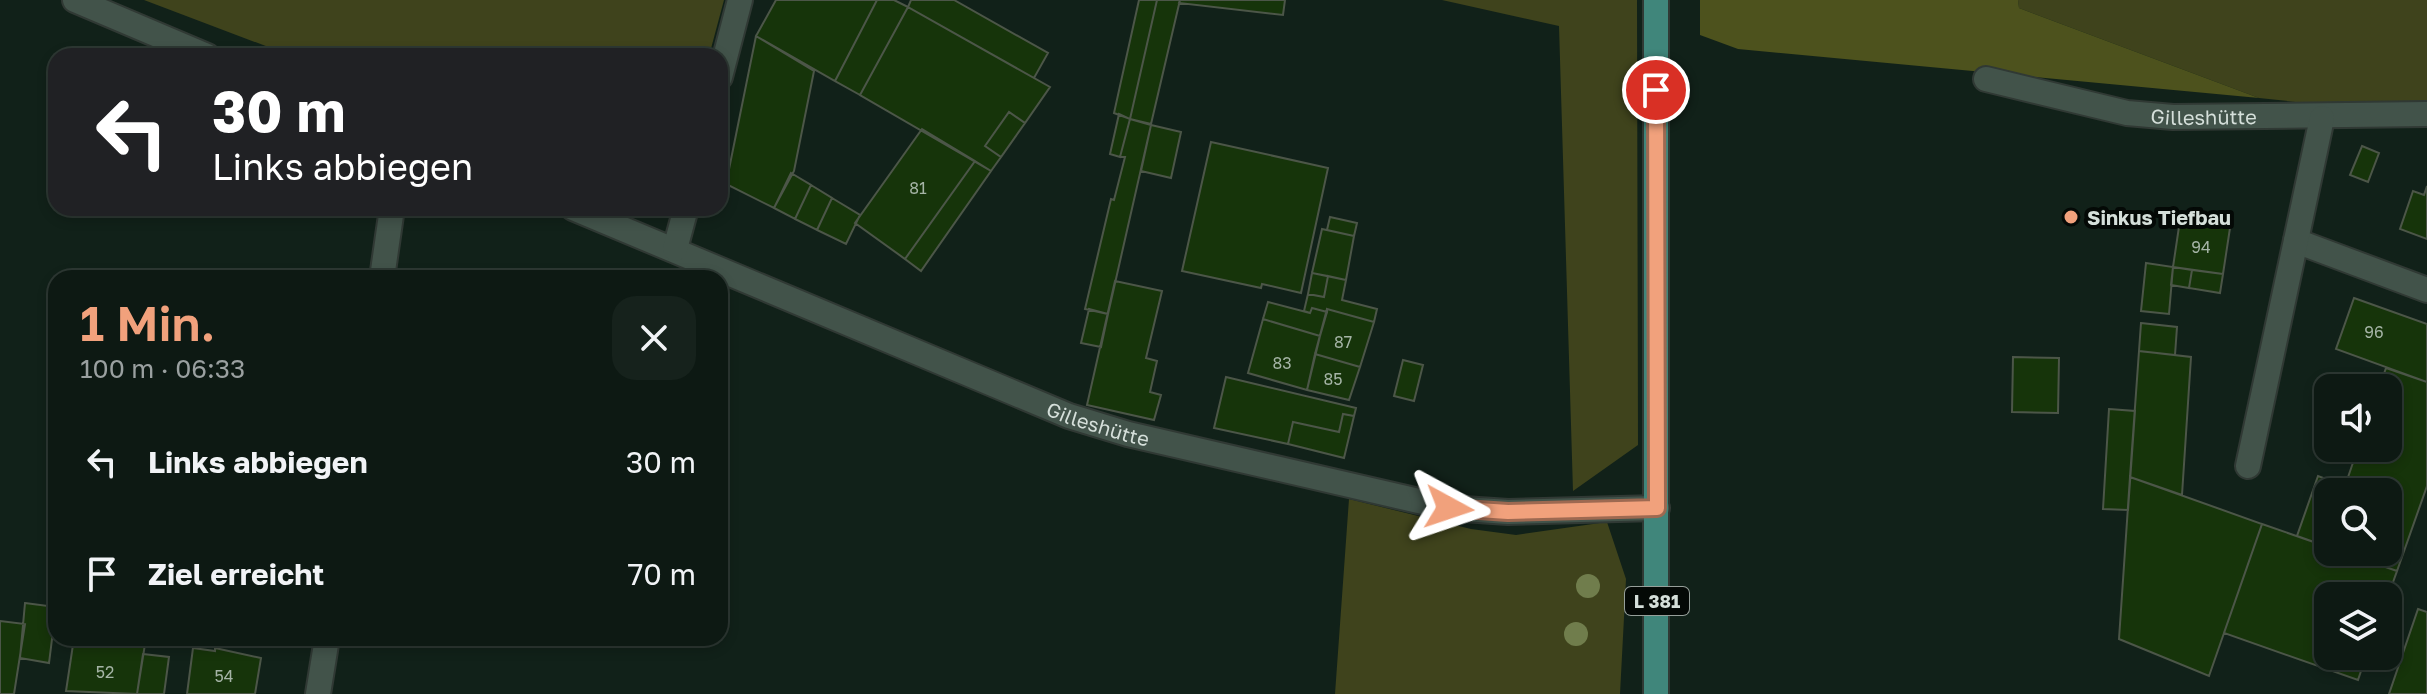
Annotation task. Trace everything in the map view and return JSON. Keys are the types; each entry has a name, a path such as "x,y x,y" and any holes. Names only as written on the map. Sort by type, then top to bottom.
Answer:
{"main road":[{"name":"L 381","path":"1656,0 1656,694"}],"street":[{"path":"75,0 188,48"},
{"path":"728,48 740,0"},
{"name":"Gilleshütte","path":"1986,79 2127,113 2218,119 2427,114"},
{"path":"2248,466 2322,118"},
{"path":"383,270 391,216"},
{"name":"Gilleshütte","path":"593,216 725,270"},
{"path":"675,249 684,216"},
{"path":"2296,241 2427,290"},
{"name":"Gilleshütte","path":"728,271 1069,416 1128,434 1449,508 1508,512 1657,508"},
{"path":"318,694 326,646"}],"green space":[{"path":"144,0 724,0 711,48 271,48"},
{"path":"1442,0 1637,0 1638,445 1573,491 1559,26"},
{"path":"1700,0 2018,0 2019,8 2259,98 1738,49 1700,35"},
{"path":"2018,0 2427,0 2427,116 2259,98 2019,8"},
{"path":"1349,499 1471,529 1516,535 1607,522 1626,579 1620,694 1335,694"}],"building":[{"path":"776,0 877,0 835,81 756,36"},
{"path":"877,0 894,0 908,7 860,95 835,81"},
{"path":"911,0 954,0 1048,53 1034,78 908,7"},
{"path":"1139,0 1157,0 1130,119 1114,113"},
{"path":"1157,0 1180,0 1151,124 1130,119"},
{"path":"1180,0 1285,0 1283,15 1179,3"},
{"path":"908,7 1050,87 1025,123 1009,112 985,146 1001,157 991,171 860,95"},
{"path":"756,36 814,71 794,171 774,208 728,185"},
{"path":"1009,112 1025,123 1001,157 985,146"},
{"path":"1119,114 1130,119 1120,157 1110,154"},
{"path":"1130,119 1151,125 1108,314 1085,309 1111,199 1114,200 1125,157 1120,157"},
{"path":"1151,125 1181,132 1171,178 1141,171"},
{"path":"922,129 975,161 905,259 855,223"},
{"path":"1211,142 1328,168 1301,293 1182,271"},
{"path":"2362,146 2379,153 2368,182 2350,175"},
{"path":"975,161 991,171 921,271 905,259"},
{"path":"791,173 811,185 795,219 774,208"},
{"path":"811,185 832,198 817,230 795,219"},
{"path":"2427,186 2427,239 2400,229 2413,191 2424,195"},
{"path":"832,198 860,215 846,244 817,230"},
{"path":"1330,217 1357,223 1354,236 1327,230"},
{"path":"2180,220 2230,228 2223,274 2173,267"},
{"path":"1322,229 1354,236 1346,280 1312,273"},
{"path":"2146,263 2173,267 2169,314 2141,311"},
{"path":"2173,267 2192,270 2189,288 2171,285"},
{"path":"2192,270 2223,274 2220,293 2189,288"},
{"path":"1312,273 1328,276 1324,297 1308,294"},
{"path":"1328,276 1346,280 1342,300 1377,309 1374,322 1327,309 1327,312 1312,308 1310,313 1304,311 1308,294 1324,297"},
{"path":"1115,281 1162,291 1146,358 1157,361 1150,392 1161,395 1154,420 1087,405"},
{"path":"2354,298 2427,324 2427,382 2336,349"},
{"path":"1268,302 1310,313 1312,308 1327,312 1320,336 1263,319"},
{"path":"1089,309 1108,314 1101,347 1081,343"},
{"path":"1327,309 1374,322 1360,367 1315,354"},
{"path":"1263,319 1320,336 1307,390 1248,373"},
{"path":"2141,323 2177,327 2175,355 2139,351"},
{"path":"2139,351 2191,357 2182,495 2130,477"},
{"path":"1315,354 1360,367 1349,400 1307,390"},
{"path":"2013,357 2059,358 2058,413 2012,412"},
{"path":"1403,360 1423,365 1414,401 1394,396"},
{"path":"2386,368 2427,382 2427,486 2402,557 2402,478 2348,478 2353,462 2402,462 2402,374 2384,374"},
{"path":"1226,377 1356,408 1354,416 1343,414 1339,432 1293,422 1288,444 1214,428"},
{"path":"2109,409 2135,411 2128,510 2103,509"},
{"path":"1343,414 1354,416 1344,458 1288,444 1293,422 1339,432"},
{"path":"2130,477 2262,524 2209,676 2119,639"},
{"path":"2314,487 2314,542 2297,536"},
{"path":"2262,524 2314,542 2314,566 2383,566 2397,571 2393,582 2314,582 2314,665 2224,633"},
{"path":"2383,566 2399,566 2397,571"},
{"path":"25,603 48,606 48,646 51,646 49,663 20,658"},
{"path":"2418,609 2427,612 2427,694 2389,694 2397,670 2402,670 2402,656"},
{"path":"0,621 25,624 14,694 0,694"},
{"path":"73,646 145,646 137,694 66,691"},
{"path":"193,648 215,651 215,648 261,658 255,694 187,694"},
{"path":"143,654 169,657 164,694 137,694"},
{"path":"2329,670 2361,670 2358,680"}],"place":[{"name":"Sinkus Tiefbau","path":"2071,217"}],"route":[{"path":"1449,508 1508,512 1657,508 1656,90"}]}
